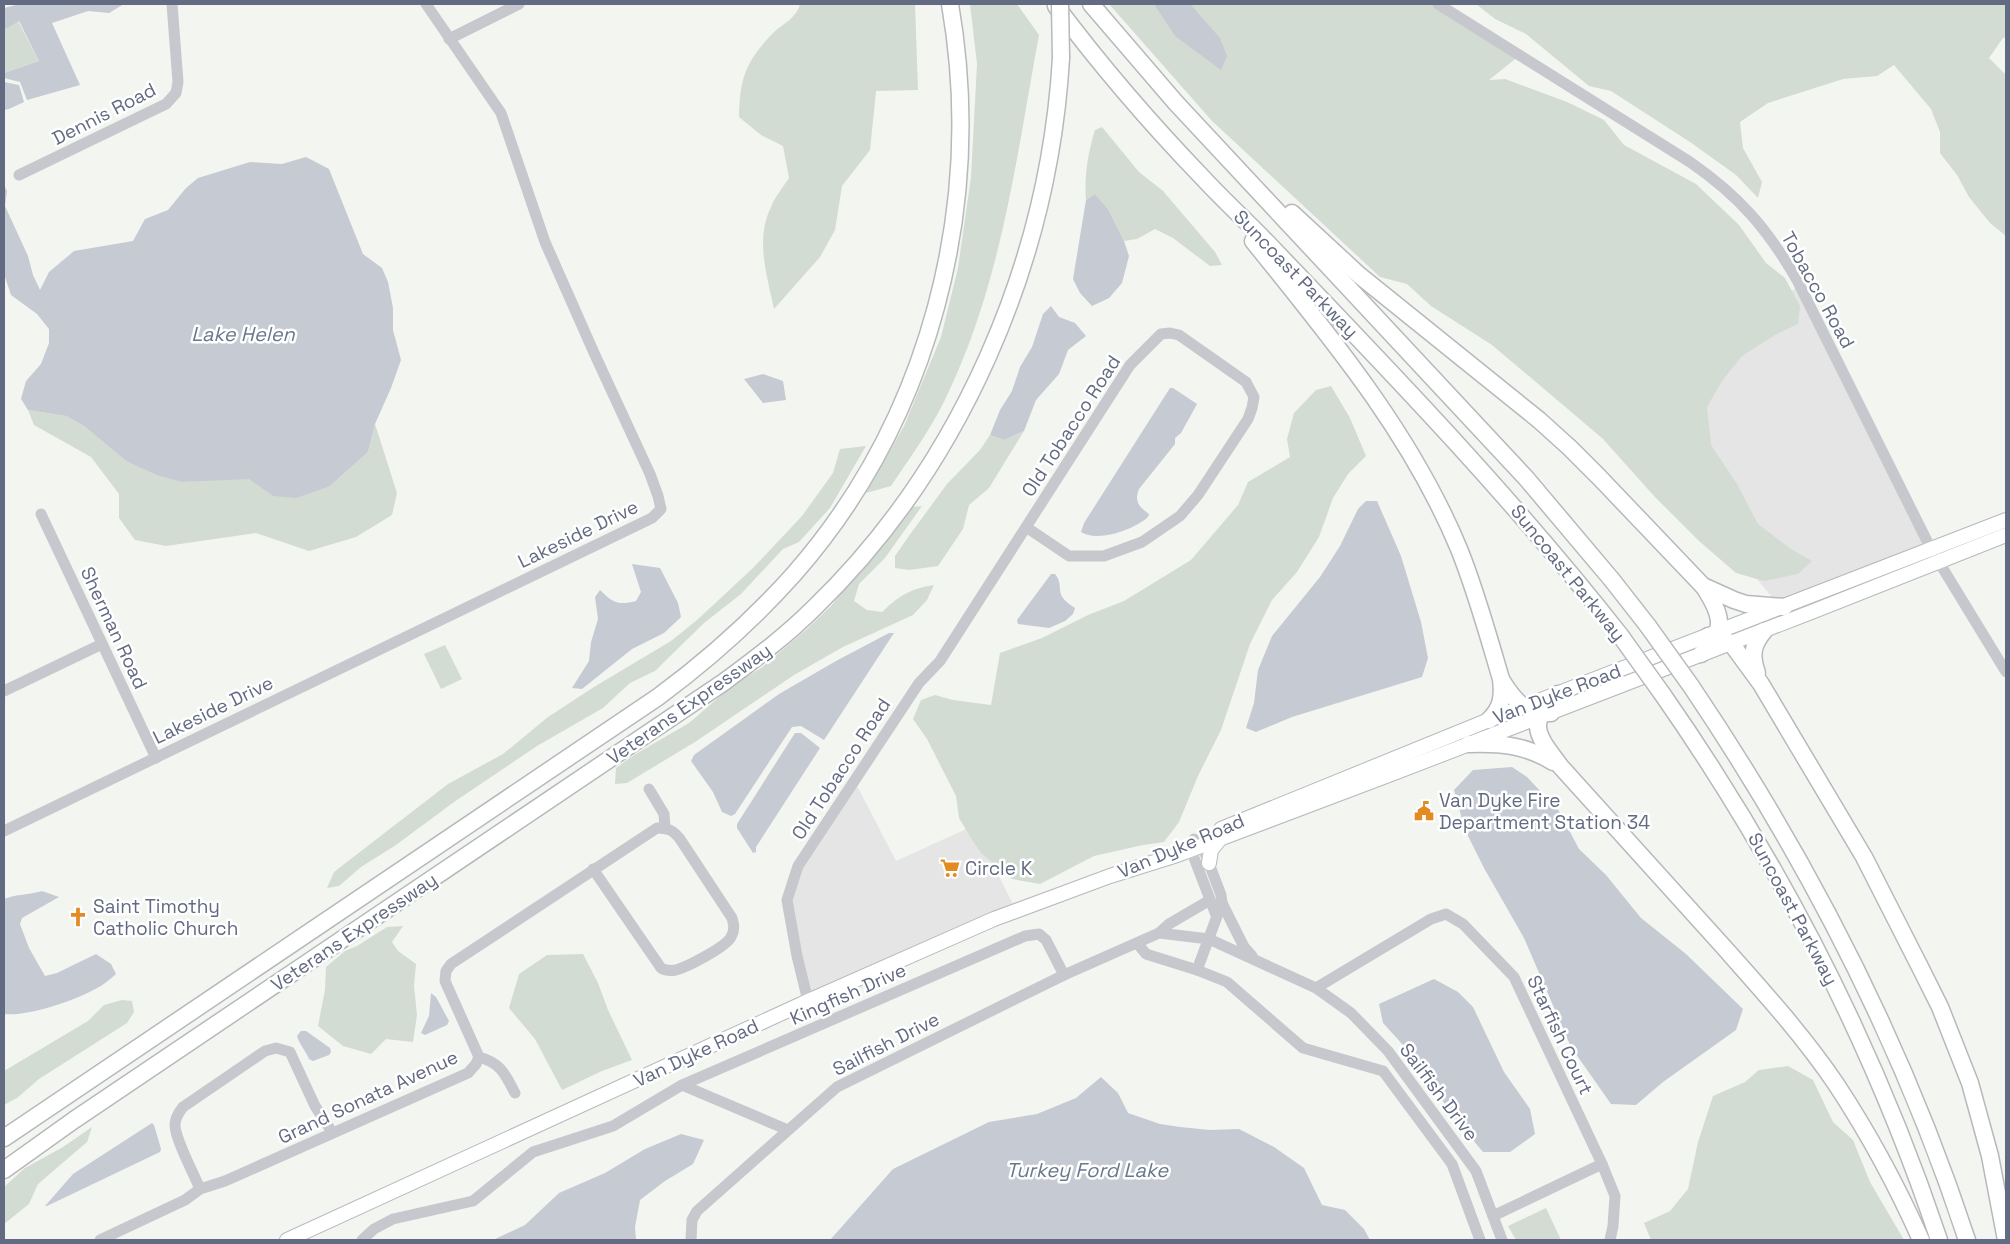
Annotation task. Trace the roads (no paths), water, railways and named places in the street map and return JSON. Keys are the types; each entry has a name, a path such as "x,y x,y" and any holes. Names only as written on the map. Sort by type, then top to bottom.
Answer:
{"highway":[{"name":"Veterans Expressway","path":"4,1138 658,696 734,635 796,572 853,494 886,436 924,348 944,278 955,212 961,137 960,86 950,4"},
{"name":"Suncoast Parkway","path":"1055,4 1090,51 1201,177 1275,251 1488,477 1540,535 1620,636 1663,695 1735,804 1808,933 1842,1001 1880,1086 1905,1146 1939,1240"},
{"name":"Veterans Expressway","path":"4,1170 91,1109 724,682 781,639 831,592 888,524 923,474 960,411 998,333 1023,263 1045,178 1057,109 1061,58 1060,4"},
{"name":"Suncoast Parkway","path":"1091,4 1138,60 1210,140 1526,478 1600,565 1648,626 1691,686 1746,768 1808,875 1850,954 1893,1046 1916,1101 1967,1240"},
{"path":"1210,140 1360,275 1551,431 1599,476 1703,586 1717,610 1720,624 1718,637 1701,654"},
{"path":"1201,177 1357,371 1404,441 1437,502 1471,579 1501,679 1503,693 1501,704 1489,720"},
{"path":"1703,586 1746,604 1784,607"},
{"path":"1764,631 1756,642 1753,653 1754,664 1762,684 1864,857 1940,1007 1970,1083 1980,1116 1990,1156 2006,1240"},
{"path":"1718,637 1762,684"},
{"path":"1501,679 1512,698 1524,706 1543,714"},
{"path":"1558,694 1543,714 1538,731 1540,738 1561,767 1766,994 1816,1057 1836,1084 1875,1148 1892,1178 1921,1240"},
{"path":"1469,744 1503,744 1521,747 1537,753 1561,767"}],"main road":[{"name":"Van Dyke Road","path":"287,1240 994,919 1196,845 1489,720 1718,637 1784,607 2006,520"},
{"name":"Van Dyke Road","path":"1718,637 1764,631 2006,535"},
{"name":"Van Dyke Road","path":"1196,845 1220,839 1701,654"},
{"path":"1209,863 1211,850 1220,839"}],"street":[{"name":"Dennis Road","path":"18,175 166,104 176,93 178,82 172,4"},
{"name":"Lakeside Drive","path":"4,831 652,518 661,509 650,474 545,242 501,113 426,4"},
{"path":"449,39 519,4"},
{"name":"Tobacco Road","path":"1438,4 1690,162 1719,182 1747,209 1779,248 1797,280 1931,549 2006,672"},
{"name":"Old Tobacco Road","path":"808,1002 787,900 798,866 919,683 940,661 1130,365 1161,334 1170,333 1179,335 1246,382 1254,397 1248,419 1198,495 1180,516 1168,525 1142,542 1104,556 1069,556 1026,528"},
{"name":"Sherman Road","path":"41,514 156,758"},
{"path":"4,691 102,644"},
{"path":"593,869 661,968 666,971 681,968 725,944 731,936 734,930 732,918 680,839 674,832 665,828 664,814 648,789"},
{"name":"Grand Sonata Avenue","path":"100,1240 185,1200 200,1189 225,1181 468,1073 479,1057 446,986 446,971 451,964 657,828 665,828"},
{"path":"1064,976 1159,934 1169,924 1216,902 1221,895 1209,863 1196,845"},
{"path":"1196,845 1216,902 1244,947 1255,960"},
{"path":"1197,970 1216,915 1216,902"},
{"name":"Starfish Court","path":"1316,988 1431,919 1446,914 1463,924 1514,977 1602,1164 1615,1196 1610,1240"},
{"name":"Kingfish Drive","path":"362,1240 374,1229 393,1219 473,1201 533,1152 613,1126 682,1085 1025,936 1039,934 1046,940 1064,976"},
{"path":"1159,934 1209,938 1316,988"},
{"path":"1137,943 1146,954 1197,970 1227,982 1303,1048 1383,1071 1452,1164 1480,1240"},
{"name":"Sailfish Drive","path":"691,1240 692,1220 697,1210 837,1087 1064,976"},
{"name":"Sailfish Drive","path":"1316,988 1351,1013 1388,1051 1476,1171 1502,1240"},
{"path":"200,1189 178,1137 175,1125 177,1115 183,1107 265,1051 276,1048 290,1052 315,1106 332,1132"},
{"path":"479,1057 493,1061 498,1065 516,1093"},
{"path":"682,1085 788,1130"},
{"path":"1493,1216 1602,1164"}],"water":[{"path":"20,4 124,4 109,13 88,11 52,23 80,85 27,100 20,82 4,78 4,73 39,61 19,21 4,30 4,8"},
{"path":"1154,4 1190,4 1220,38 1227,56 1221,70 1175,36"},
{"path":"4,82 19,85 24,102 4,110"},
{"name":"Lake Helen","path":"306,157 329,169 363,254 382,268 388,282 393,308 393,330 401,360 375,424 368,452 330,486 296,498 273,496 249,479 182,482 157,475 126,461 84,426 66,416 28,410 21,399 26,381 41,364 49,343 49,329 37,314 11,295 4,274 4,185 7,191 5,206 28,256 33,275 40,290 49,272 74,251 133,241 145,219 168,210 186,188 198,178 250,162 282,164"},
{"path":"1095,194 1108,209 1124,241 1129,256 1122,283 1109,298 1092,306 1080,293 1073,279 1086,200"},
{"path":"1051,306 1059,317 1075,323 1086,336 1068,350 1059,374 1036,400 1024,431 1004,440 990,435 1000,410 1012,391 1020,367 1032,347 1043,314"},
{"path":"763,374 783,381 786,400 763,403 744,379"},
{"path":"1170,388 1173,388 1197,404 1181,433 1175,438 1175,444 1139,489 1137,500 1140,506 1149,514 1148,517 1126,530 1116,533 1097,536 1081,532 1084,523"},
{"path":"1366,501 1377,501 1401,556 1421,622 1428,658 1422,677 1292,717 1256,732 1246,728 1254,703 1258,670 1272,636 1320,577 1340,546 1358,509"},
{"path":"632,564 660,568 678,603 681,617 664,633 632,649 582,689 572,688 589,661 591,642 598,619 595,597 600,590 612,600 620,603 636,601 641,592"},
{"path":"1051,574 1055,574 1058,579 1063,598 1075,608 1073,614 1065,621 1049,628 1018,624 1017,620"},
{"path":"889,633 894,633 824,740 801,726 792,727 735,814 731,816 722,812 713,792 691,761 694,755 779,694"},
{"path":"795,733 801,733 820,748 756,847 756,852 753,853 737,828 737,824"},
{"path":"1512,767 1527,777 1559,811 1579,849 1606,875 1641,918 1686,954 1743,1009 1736,1030 1663,1082 1636,1105 1611,1104 1571,1047 1524,938 1484,868 1465,830 1454,790 1473,770"},
{"path":"42,891 59,897 22,918 20,924 29,948 45,976 57,973 96,954 111,964 116,974 100,987 65,1002 25,1013 4,1014 4,899"},
{"path":"1434,979 1458,992 1473,1007 1504,1072 1530,1109 1535,1134 1510,1152 1483,1152 1452,1115 1413,1056 1383,1023 1379,1004"},
{"path":"431,993 436,997 449,1021 447,1025 425,1035 421,1033 429,1016"},
{"path":"301,1031 306,1031 330,1048 331,1052 329,1055 313,1061 309,1059 297,1036"},
{"name":"Turkey Ford Lake","path":"1101,1077 1118,1093 1128,1113 1160,1124 1180,1127 1210,1130 1239,1129 1274,1147 1304,1168 1322,1205 1345,1210 1364,1229 1370,1240 830,1240 893,1169 989,1122 1037,1114 1076,1098"},
{"path":"152,1123 161,1149 160,1152 45,1206 73,1174"},
{"path":"681,1134 704,1140 693,1164 665,1181 640,1200 635,1227 636,1240 493,1240 525,1225 559,1193 605,1173 645,1149"}],"place":[{"name":"Van Dyke Fire Department Station 34","path":"1424,811"},
{"name":"Circle K","path":"950,868"},
{"name":"Saint Timothy Catholic Church","path":"78,917"}]}
